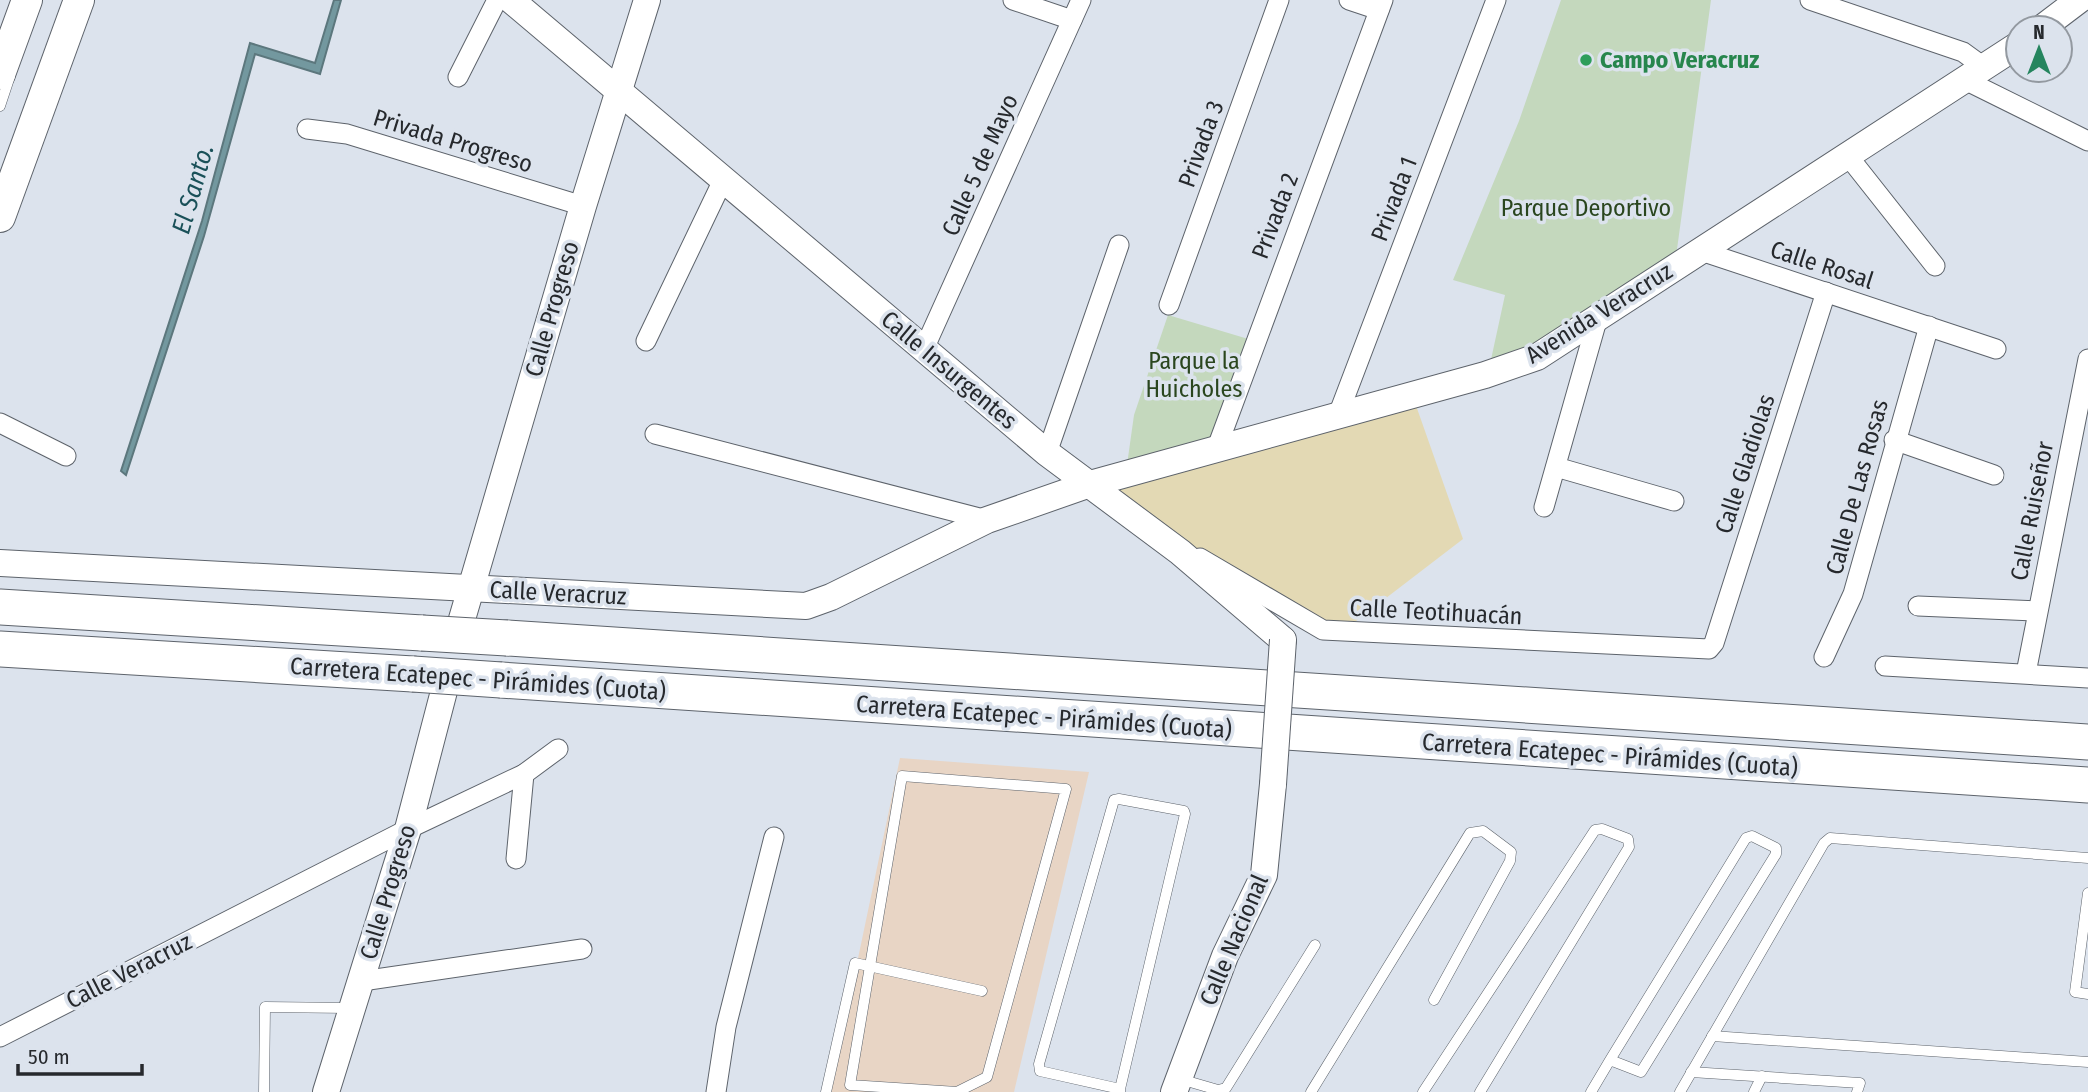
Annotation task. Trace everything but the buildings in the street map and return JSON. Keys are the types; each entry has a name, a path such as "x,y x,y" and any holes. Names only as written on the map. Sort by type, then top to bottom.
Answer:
{"highway":[{"name":"Carretera Ecatepec - Pirámides (Cuota)","path":"0,607 2088,742"},
{"name":"Carretera Ecatepec - Pirámides (Cuota)","path":"0,649 2088,785"}],"main road":[{"path":"0,74 27,0"},
{"path":"0,216 79,0"}],"street":[{"path":"458,77 497,0"},
{"name":"Calle Insurgentes","path":"511,0 1047,453 1180,552 1283,640 1273,784"},
{"name":"Calle Progreso","path":"462,620 583,206 648,0"},
{"path":"1013,0 1072,20"},
{"name":"Calle 5 de Mayo","path":"924,349 1081,0"},
{"name":"Privada 3","path":"1169,305 1279,0"},
{"path":"1349,0 1381,5"},
{"name":"Privada 1","path":"1338,415 1496,0"},
{"path":"1810,0 1963,52 1975,74 2088,141"},
{"path":"2060,14 2079,0"},
{"name":"Privada 2","path":"1216,450 1381,5"},
{"name":"Avenida Veracruz","path":"1090,484 1485,375 1537,357 2004,54"},
{"name":"Privada Progreso","path":"307,129 347,134 583,206"},
{"path":"1848,156 1935,266"},
{"path":"646,341 723,180"},
{"path":"1047,453 1119,245"},
{"name":"Calle Rosal","path":"1701,251 1996,349"},
{"name":"Calle Gladiolas","path":"1709,649 1714,643 1826,292"},
{"path":"1544,507 1598,317"},
{"name":"Calle De Las Rosas","path":"1825,657 1853,594 1928,326"},
{"name":"Calle Ruiseñor","path":"2026,673 2088,359"},
{"path":"0,423 66,456"},
{"path":"656,434 987,520"},
{"path":"1894,440 1994,475"},
{"path":"1556,467 1674,501"},
{"name":"Calle Veracruz","path":"0,563 806,606 831,597 987,520 1090,484"},
{"name":"Calle Teotihuacán","path":"1180,552 1204,560 1323,630 1709,649"},
{"path":"1918,606 2037,611"},
{"path":"1885,666 2088,678"},
{"name":"Calle Progreso","path":"326,1092 408,829 444,691"},
{"name":"Calle Veracruz","path":"0,1037 408,829 524,774 558,749"},
{"path":"516,859 524,774"},
{"name":"Calle Nacional","path":"1176,1086 1225,956 1264,875 1273,784"},
{"path":"716,1092 726,1027 774,838"},
{"path":"362,981 582,949"}],"lane":[{"path":"0,106 37,0"},
{"path":"8,160 67,0"},
{"path":"902,776 954,778 1066,789 987,1077 957,1092 850,1085 869,965 902,776"},
{"path":"1119,799 1184,811 1185,814 1120,1090 1040,1071 1039,1064 1114,800 1119,799"},
{"path":"1423,1092 1595,830 1602,829 1628,839 1629,846 1480,1092"},
{"path":"1311,1092 1471,833 1483,831 1511,852 1510,861 1434,1000"},
{"path":"1591,1092 1610,1060 1746,838 1752,836 1776,848 1776,854 1641,1072 1610,1060"},
{"path":"1680,1092 1824,843 1830,838 2088,858"},
{"path":"2088,893 2075,992 2088,994"},
{"path":"1176,1086 1218,1090 1226,1088 1315,945"},
{"path":"826,1092 853,965 869,965 982,991"},
{"path":"264,1092 265,1007 353,1008"},
{"path":"1712,1036 2088,1062"},
{"path":"1691,1072 1860,1083 1857,1092"},
{"path":"1754,1092 1762,1076"}],"shaded area":[{"path":"900,758 1089,772 1014,1092 830,1092"}],"green space":[{"name":"Parque Deportivo","path":"1561,0 1711,0 1675,264 1487,378 1505,295 1453,280 1519,121"},
{"name":"Parque la Huicholes","path":"1168,315 1255,341 1213,449 1126,472 1134,415"}],"sand":[{"path":"1413,397 1463,539 1343,631 1145,523 1098,483"}],"water":[{"path":"334,0 341,0 320,74 255,54 204,236 126,475 121,471 202,221 250,43 315,63"}],"place":[{"name":"Campo Veracruz","path":"1586,60"}],"water label":[{"name":"El Santo.","path":"193,189"}]}
